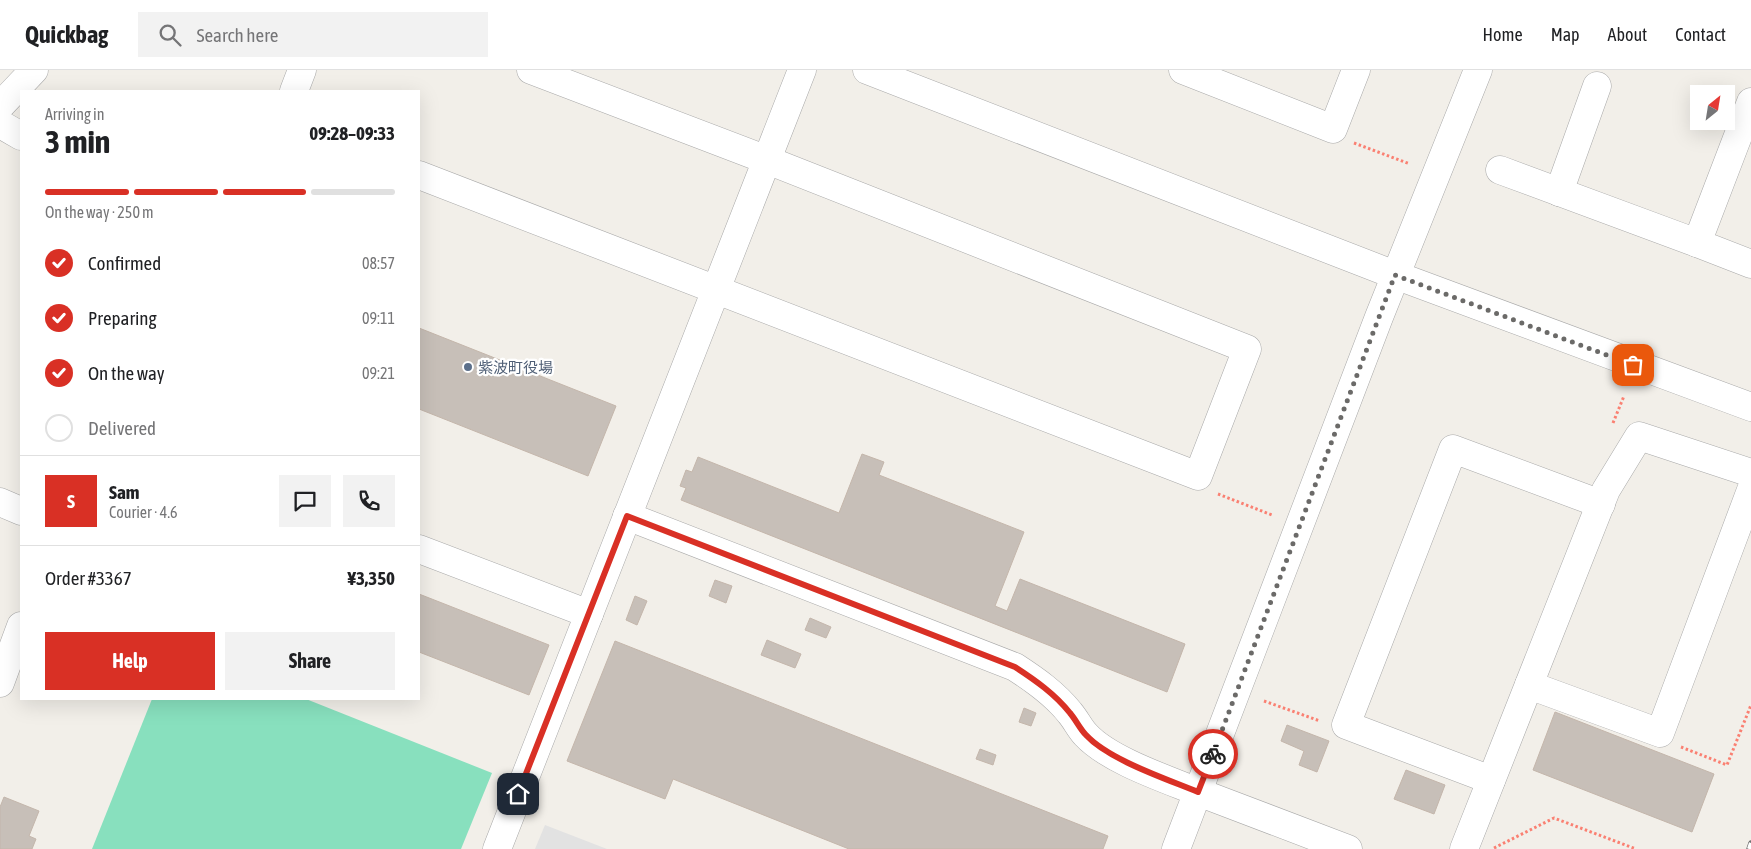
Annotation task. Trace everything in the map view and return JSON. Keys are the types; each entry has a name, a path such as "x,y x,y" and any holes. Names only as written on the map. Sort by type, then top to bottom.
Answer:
{"street":[{"path":"0,106 34,70"},
{"path":"294,90 302,70"},
{"path":"420,175 715,292 1198,476 1247,350 767,160 531,70"},
{"path":"497,849 802,70"},
{"path":"867,70 1395,275 1751,407"},
{"path":"1197,72 1333,129 1356,70"},
{"path":"1176,849 1395,275 1478,70"},
{"path":"1559,192 1598,86"},
{"path":"1697,243 1751,102"},
{"path":"0,124 20,135"},
{"path":"1500,170 1751,264"},
{"path":"1464,849 1606,490 1639,436 1751,473"},
{"path":"1492,780 1346,725 1453,449 1601,504"},
{"path":"1529,684 1660,733 1751,490"},
{"path":"0,502 20,510"},
{"path":"627,516 1015,667 1037,681 1056,697 1086,736 1106,750 1152,774 1348,849"},
{"path":"420,548 589,614"},
{"path":"0,683 20,629"}],"path":[{"path":"1333,129 1344,139 1410,164"},
{"path":"1612,426 1624,396"},
{"path":"1198,476 1207,490 1272,514"},
{"path":"1264,701 1334,727 1346,725"},
{"path":"1660,733 1671,743 1727,765 1751,706"},
{"path":"1492,849 1554,818 1636,849"}],"green space":[{"path":"152,700 309,700 492,773 461,849 92,849"}],"shaded area":[{"path":"545,825 607,849 535,849"}],"building":[{"name":"紫波町役場","path":"420,328 616,406 588,476 420,409"},
{"path":"862,454 884,462 879,475 1024,532 995,606 1007,611 1020,579 1185,644 1167,692 681,500 686,488 680,486 686,470 692,472 698,457 839,513"},
{"path":"715,580 732,586 726,603 709,596"},
{"path":"420,594 549,645 529,695 420,652"},
{"path":"635,596 647,601 637,625 626,620"},
{"path":"810,618 831,627 826,638 805,630"},
{"path":"767,640 801,654 795,668 761,655"},
{"path":"615,641 1108,836 1103,849 849,849 673,779 665,799 567,761"},
{"path":"1024,708 1036,713 1031,726 1019,722"},
{"path":"1555,712 1714,774 1692,832 1533,770"},
{"path":"1287,725 1329,741 1317,772 1299,765 1304,751 1281,741"},
{"path":"980,749 996,755 993,765 976,759"},
{"path":"1406,770 1445,785 1434,814 1394,799"},
{"path":"4,797 39,811 29,836 36,839 32,849 0,849 0,807"}],"railway":[{"path":"1749,849 1751,843"}],"way so far":[{"path":"1213,754 1395,275 1633,365"}],"place":[{"name":"紫波町役場","path":"468,367"}],"route":[{"path":"518,794 627,516 1015,667 1037,681 1056,697 1070,712 1086,736 1106,750 1152,774 1198,792 1213,754"}]}
